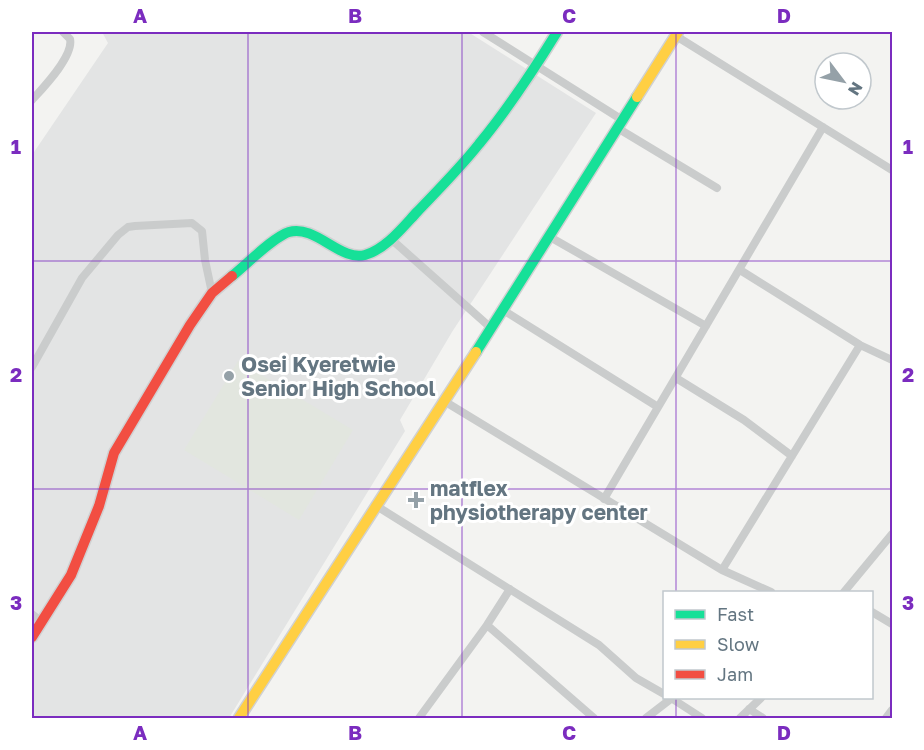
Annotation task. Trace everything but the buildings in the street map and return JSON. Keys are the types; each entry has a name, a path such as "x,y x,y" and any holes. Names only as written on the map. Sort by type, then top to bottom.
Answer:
{"street":[{"path":"32,100 70,50 70,39 63,32"},
{"path":"483,32 536,64 621,125 717,188"},
{"path":"32,637 71,575 87,539 114,453 190,325 212,293 280,236 291,231 303,231 357,257 369,254 391,239 481,142 527,80 557,32"},
{"path":"239,718 550,237 677,34 892,170"},
{"path":"604,499 823,127"},
{"path":"32,367 82,278 105,249 128,227 192,223 198,226 202,231 212,293"},
{"path":"550,237 706,326"},
{"path":"391,239 491,328"},
{"path":"740,270 860,345 892,360"},
{"path":"503,310 658,407"},
{"path":"722,570 860,345"},
{"path":"676,378 744,420 792,456"},
{"path":"444,401 722,570 769,591"},
{"path":"375,505 599,645 636,678 663,693"},
{"path":"845,591 892,534"},
{"path":"419,718 487,626 510,589"},
{"path":"873,613 892,624"},
{"path":"32,614 42,622"},
{"path":"487,626 594,718"},
{"path":"646,718 671,699"},
{"path":"674,699 702,718"},
{"path":"740,718 759,699"},
{"path":"749,709 764,718"},
{"path":"886,718 892,710"}],"shaded area":[{"name":"Osei Kyeretwie Senior High School","path":"102,32 468,32 596,113 452,332 400,420 405,431 229,718 32,718 32,155 108,43"},
{"path":"238,361 353,430 299,520 184,450"}],"traffic: fast":[{"path":"232,276 268,245 289,232 308,233 337,249 356,256 373,252 387,243 449,179 479,144 520,90 557,32"},
{"path":"476,352 637,97"}],"traffic: slow":[{"path":"637,97 678,32"},
{"path":"239,718 476,352"}],"traffic: jam":[{"path":"32,637 71,575 99,506 114,453 190,325 212,293 232,276"}],"place":[{"name":"Osei Kyeretwie Senior High School","path":"229,376"},
{"name":"matflex physiotherapy center","path":"416,500"}]}
